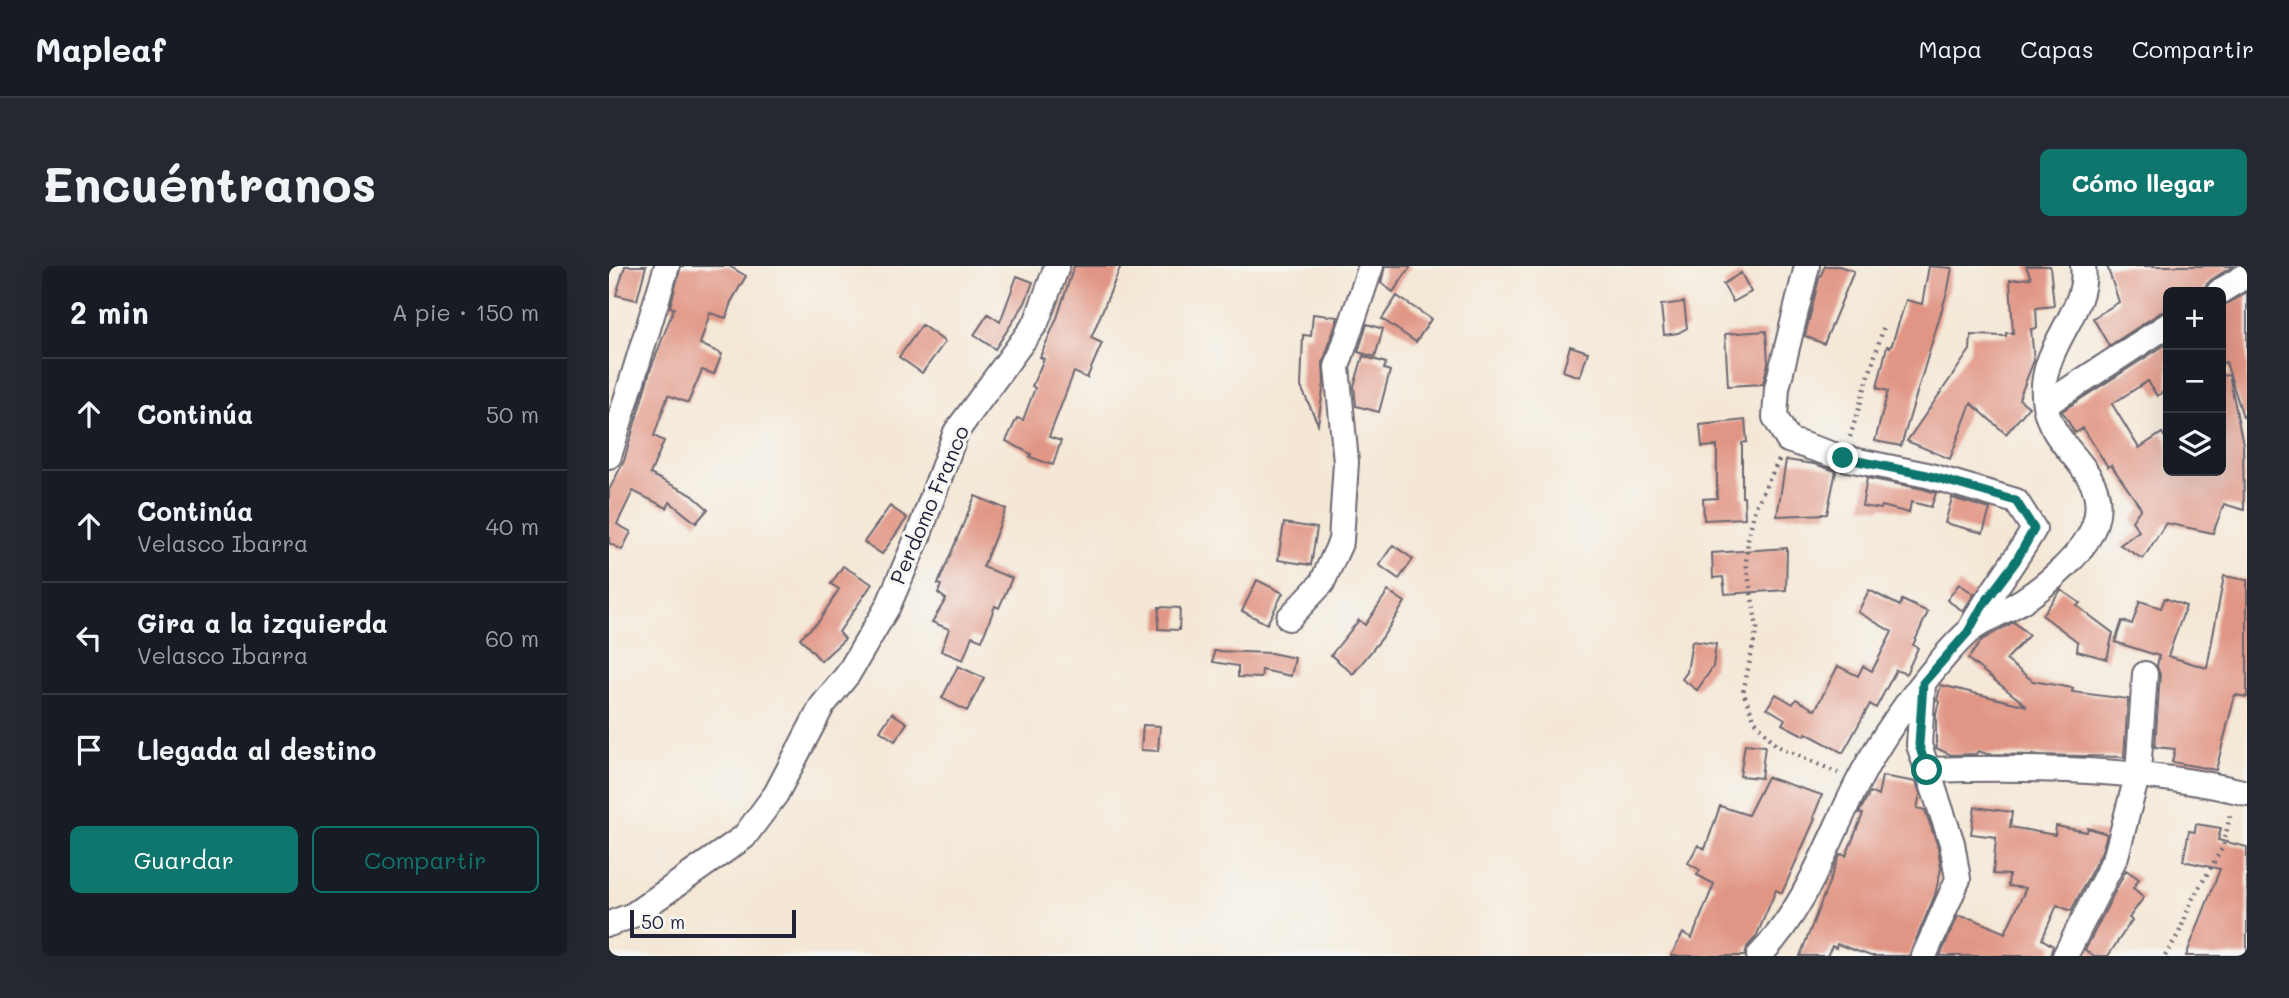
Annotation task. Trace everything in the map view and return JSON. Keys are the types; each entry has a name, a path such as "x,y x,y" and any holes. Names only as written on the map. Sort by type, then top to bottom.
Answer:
{"street":[{"path":"609,456 667,266"},
{"name":"Perdomo Franco","path":"609,924 633,915 744,836 776,794 822,706 848,674 888,606 919,534 955,432 1036,323 1057,266"},
{"path":"1289,618 1322,583 1341,541 1346,462 1337,367 1371,266"},
{"path":"1759,956 1785,925 1806,889 1859,780 1891,726 1923,683 1968,632 1983,605 2016,561 2034,529 2016,501 1927,475 1843,458 1789,440 1775,417 1777,388 1807,266"},
{"path":"1968,632 2024,600 2065,565 2088,540 2095,523 2099,499 2095,484 2052,429 2045,405 2044,379 2049,356 2077,303 2085,279 2083,266"},
{"path":"2226,288 2247,275"},
{"path":"2045,405 2163,328"},
{"path":"2065,956 2116,856 2138,773 2144,674"},
{"path":"1923,683 1919,745 1952,843 1958,879 1924,956"},
{"path":"1927,770 1986,768 2138,773 2241,791"}],"path":[{"path":"1843,458 1884,326"},
{"path":"1789,440 1755,508 1748,539 1746,562 1756,628 1743,692 1755,721 1777,746 1817,765 1859,780"},
{"path":"2165,956 2179,933 2192,900 2223,848 2241,791"}],"building":[{"path":"625,266 646,266 637,300 616,295"},
{"path":"681,266 729,266 746,276 731,302 726,318 710,313 700,344 722,354 714,374 702,370 688,403 668,395 654,436 664,441 650,474 692,495 708,509 696,523 670,502 667,508 633,491 617,524 631,532 622,550 609,543 609,490 624,461 650,371 674,308 670,307"},
{"path":"1074,266 1121,266 1091,338 1102,343 1087,378 1074,372 1049,437 1061,441 1053,465 1030,457 1031,454 1006,441 1017,418 1023,420 1035,388 1032,386 1044,359 1040,357 1057,318"},
{"path":"1385,266 1411,266 1393,292 1381,283"},
{"path":"1825,266 1839,266 1854,271 1824,344 1805,336 1819,279"},
{"path":"1929,266 1952,268 1901,446 1875,441 1888,391 1877,388 1887,346 1892,344 1906,300 1922,304"},
{"path":"2026,266 2050,266 2054,306 2036,308 2037,328 2031,329 2034,360 2019,399 2029,407 2006,434 1971,403 1950,459 1907,441 1970,350 1971,335 2006,336 2006,333 2013,333 2010,280 2031,278"},
{"path":"2107,266 2233,266 2211,280 2205,287 2163,287 2163,312 2109,346 2093,318 2119,302"},
{"path":"1741,273 1751,292 1733,302 1723,284"},
{"path":"1017,276 1033,282 1025,303 995,349 974,335 988,314 1000,322"},
{"path":"2247,292 2247,416 2243,417 2226,362 2226,304"},
{"path":"1397,296 1431,319 1416,342 1382,319"},
{"path":"1684,302 1687,328 1678,333 1664,335 1661,305"},
{"path":"1313,314 1338,317 1323,363 1324,383 1318,424 1301,387 1303,335 1311,336"},
{"path":"1367,324 1383,329 1375,357 1358,352"},
{"path":"922,325 945,342 922,373 899,357"},
{"path":"1766,331 1768,363 1763,384 1728,386 1725,334"},
{"path":"1570,346 1588,352 1580,377 1563,371"},
{"path":"2163,346 2163,392 2157,396 2148,381 2112,404 2139,448 2162,433 2163,476 2226,476 2226,375 2229,375 2243,444 2244,510 2224,504 2213,533 2166,523 2143,559 2120,545 2139,531 2132,521 2141,508 2111,465 2108,467 2083,428 2075,433 2062,411"},
{"path":"1363,356 1386,363 1384,369 1390,371 1379,412 1356,406 1354,386"},
{"path":"1745,420 1747,442 1742,443 1742,497 1745,518 1704,520 1703,499 1717,498 1717,446 1702,447 1700,425"},
{"path":"1786,460 1814,464 1836,471 1827,514 1777,516"},
{"path":"1867,478 1936,493 1931,507 1911,502 1909,513 1882,506 1881,509 1862,506"},
{"path":"975,496 1006,509 983,567 1012,578 999,608 995,606 982,640 972,636 963,660 941,651 949,629 932,622 946,599 938,593 941,585 938,584"},
{"path":"1952,498 1990,509 1983,533 1945,523"},
{"path":"890,506 907,518 882,554 864,542"},
{"path":"1284,523 1317,528 1311,565 1278,560"},
{"path":"1393,545 1413,559 1399,579 1379,565"},
{"path":"1787,548 1786,590 1725,594 1723,577 1713,578 1712,553"},
{"path":"843,566 872,584 839,632 845,639 821,661 800,638 819,621 839,589 831,584"},
{"path":"2224,576 2247,580 2247,697 2235,695 2216,770 2172,762 2175,749 2155,747 2159,656 2115,642 2122,621 2132,624 2140,601 2161,608 2165,598 2186,606 2168,656 2207,668"},
{"path":"1257,580 1283,593 1267,624 1242,611"},
{"path":"1959,584 1974,594 1963,611 1947,600"},
{"path":"1869,590 1900,606 1902,600 1928,612 1913,645 1918,648 1906,674 1896,670 1876,708 1870,704 1843,753 1806,733 1805,736 1782,724 1785,719 1767,708 1776,694 1793,704 1796,699 1815,710 1838,666 1858,676 1863,666 1872,671 1892,632 1858,612"},
{"path":"2061,590 2080,603 2077,606 2113,633 2107,659 2077,651 2078,642 2042,615"},
{"path":"1388,591 1405,602 1382,638 1353,674 1331,655 1359,620 1365,625"},
{"path":"1159,607 1180,608 1179,630 1158,629"},
{"path":"2014,622 2029,635 2006,660 2033,681 2073,688 2072,692 2128,699 2124,757 1987,754 1978,751 1976,754 1951,755 1936,748 1937,700 1941,685 2027,706 1968,659 1982,640"},
{"path":"1692,641 1716,644 1713,667 1697,690 1682,679 1687,672"},
{"path":"1214,651 1271,653 1295,658 1291,676 1262,670 1261,678 1238,677 1238,666 1213,662"},
{"path":"958,666 984,678 967,711 942,698"},
{"path":"892,713 907,723 895,741 880,731"},
{"path":"1143,725 1160,726 1158,751 1141,750"},
{"path":"1745,744 1765,746 1761,778 1740,776"},
{"path":"1882,776 1916,782 1920,794 1917,808 1925,810 1938,847 1941,869 1935,895 1909,956 1871,956 1837,944 1836,948 1832,946 1827,956 1800,956 1839,857 1841,854 1846,856 1863,814 1859,813 1870,792 1878,796"},
{"path":"1767,777 1822,795 1813,818 1815,819 1782,893 1776,890 1745,956 1671,956 1683,933 1692,938 1714,884 1697,875 1700,870 1688,863 1698,845 1705,849 1720,806 1748,815"},
{"path":"1975,807 2012,812 2010,827 2055,835 2056,826 2087,832 2088,828 2107,834 2102,851 2071,911 2057,905 2042,939 2053,946 2050,956 1940,956 1958,916 1973,919 2005,933 2026,888 2008,886 2009,875 1993,874 1996,837 1971,834"},
{"path":"2196,824 2221,828 2218,840 2247,847 2247,956 2186,956 2220,869 2183,861 2189,831 2195,832"},
{"path":"2126,870 2139,879 2133,888 2144,897 2108,956 2094,956 2085,950"}],"route":[{"path":"1843,458 1927,475 2016,501 2034,529 2016,561 1983,605 1968,632 1923,683 1919,745 1927,770"}]}
